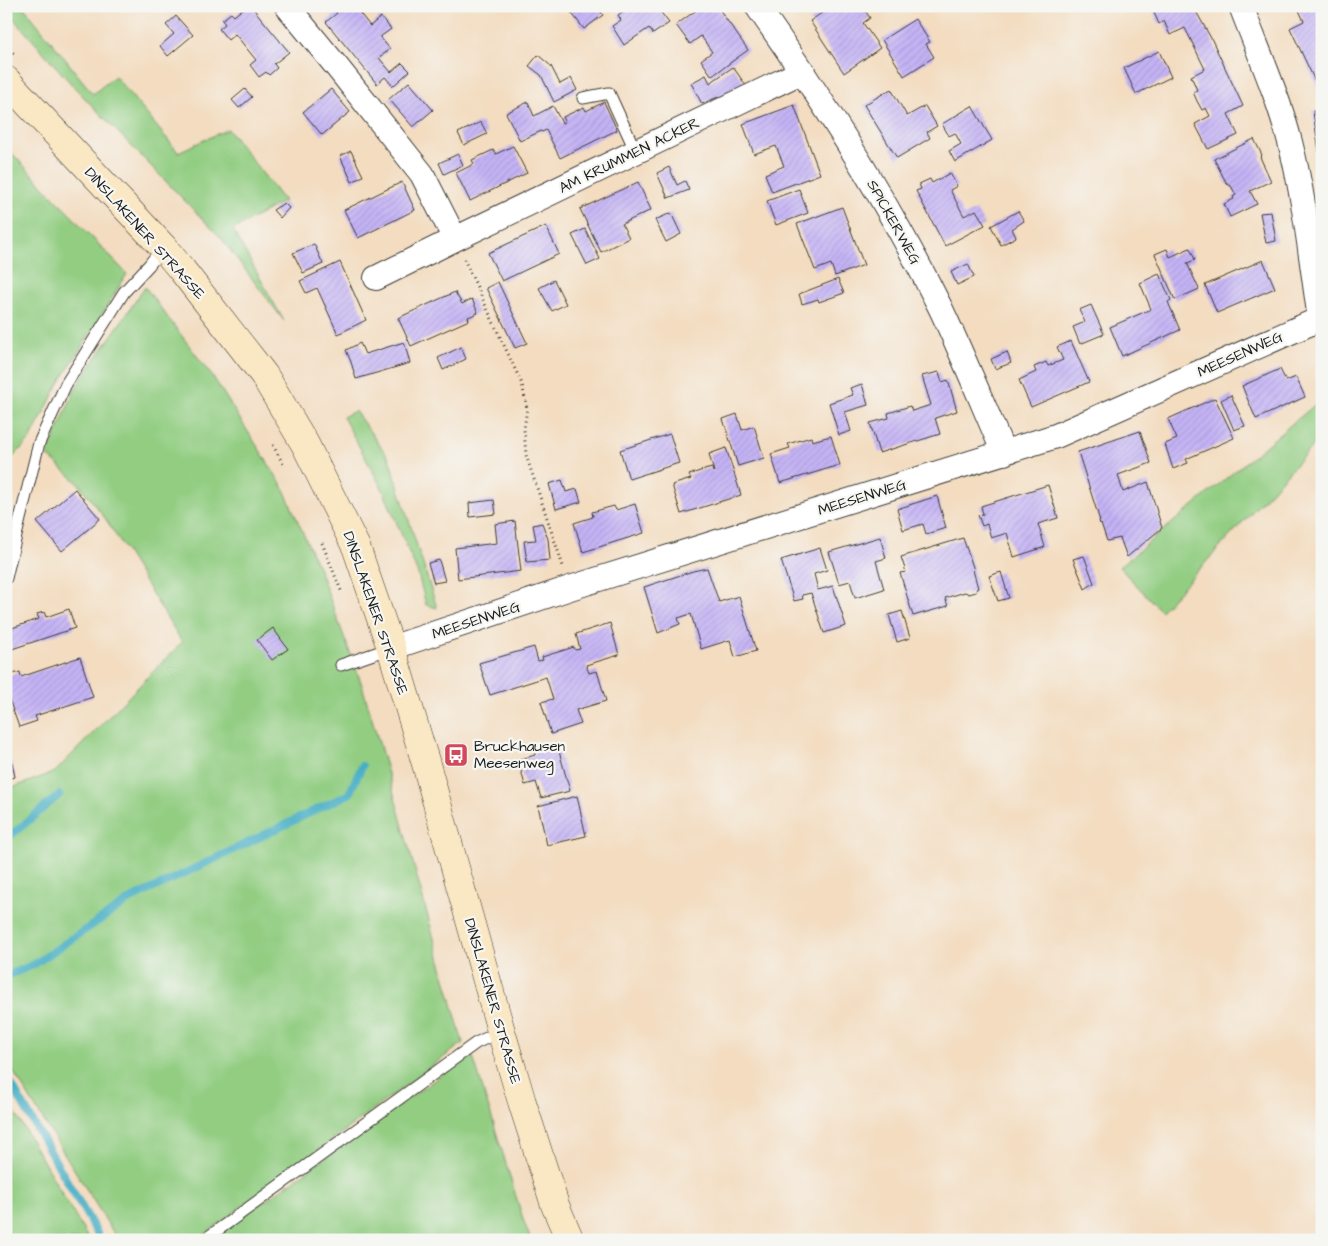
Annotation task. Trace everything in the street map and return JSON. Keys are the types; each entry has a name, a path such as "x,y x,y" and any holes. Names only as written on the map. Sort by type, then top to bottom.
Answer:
{"main road":[{"name":"DINSLAKENER STRASSE","path":"6,80 163,247 264,375 305,444 356,547 391,648 426,764 522,1102 555,1205 570,1240"}],"street":[{"path":"287,6 422,174 455,239"},
{"name":"SPICKERWEG","path":"757,6 803,71 890,213 940,308 1004,453"},
{"path":"1241,6 1273,88 1290,142 1303,201 1321,318"},
{"name":"AM KRUMMEN ACKER","path":"376,278 803,71"},
{"name":"MEESENWEG","path":"391,648 570,588 1056,436 1321,318"}],"lane":[{"path":"583,98 609,93 636,152"},
{"path":"6,578 40,443 66,384 124,292 163,247"},
{"path":"341,665 391,648"},
{"path":"204,1240 476,1043 501,1031"}],"path":[{"path":"455,239 522,384 527,408 524,430 526,455 570,588"},
{"path":"272,444 286,469"},
{"path":"320,538 342,593"}],"green space":[{"path":"6,6 23,6 93,94 115,76 178,152 228,129 284,201 233,230 284,321 221,238 74,87 6,10"},
{"path":"6,147 127,274 58,385 30,440 6,464"},
{"path":"145,287 215,380 282,485 319,569 362,685 463,1043 197,1240 118,1240 6,1060 6,804 14,787 55,772 182,642 107,521 79,484 47,455 76,387"},
{"path":"1322,399 1322,436 1161,611 1119,567"},
{"path":"355,411 389,458 437,608 426,605 418,574 383,490 343,417"},
{"path":"473,1057 531,1240 210,1240 464,1059"},
{"path":"6,1097 89,1240 6,1240"}],"building":[{"path":"246,6 251,6 289,52 274,64 277,68 269,75 266,72 259,77 250,65 256,60 235,34 228,40 219,29 225,24 222,20 231,13 234,16"},
{"path":"331,6 354,6 370,26 381,17 391,29 380,37 390,49 379,58 391,72 402,63 410,71 393,86 385,77 377,84 326,22 337,13"},
{"path":"576,6 597,6 603,15 584,29 570,11"},
{"path":"630,6 656,6 669,23 653,34 649,28 624,45 612,26 621,20 618,15"},
{"path":"702,6 717,6 748,50 712,76 701,60 712,52 701,36 690,44 676,25"},
{"path":"832,6 862,6 870,18 863,23 880,48 844,73 810,21"},
{"path":"1151,6 1193,6 1212,40 1243,106 1228,114 1238,135 1208,149 1195,124 1210,116 1206,108 1202,110 1197,101 1193,92 1197,90 1191,76 1205,69 1185,28 1170,35 1164,21 1159,24"},
{"path":"1297,6 1318,6 1321,14 1322,96 1290,28 1304,21"},
{"path":"176,16 193,35 168,56 160,46 174,34 166,25"},
{"path":"915,19 930,42 926,44 934,57 904,76 882,40"},
{"path":"1159,51 1171,77 1136,94 1124,68"},
{"path":"538,55 551,66 560,84 571,78 577,90 554,102 541,75 529,66"},
{"path":"733,67 747,87 720,100 718,97 702,104 691,83 706,75 710,83"},
{"path":"409,82 433,110 413,127 389,99"},
{"path":"245,89 252,97 239,108 232,100"},
{"path":"331,89 350,112 322,135 303,112"},
{"path":"891,89 907,116 925,106 937,126 927,132 930,138 897,158 864,105"},
{"path":"528,102 534,116 553,106 562,123 565,121 563,117 584,107 586,111 604,102 617,130 560,158 546,130 520,141 506,113"},
{"path":"794,105 820,174 772,192 765,174 784,166 776,146 754,154 743,124"},
{"path":"972,106 992,140 955,162 949,151 961,144 955,133 949,136 942,124"},
{"path":"1322,110 1322,151 1319,152 1313,111"},
{"path":"481,122 487,134 464,145 458,133"},
{"path":"1254,139 1271,181 1250,191 1257,204 1230,217 1224,204 1234,199 1233,197 1236,195 1231,186 1227,184 1214,159"},
{"path":"513,146 527,173 470,201 456,173 474,164 472,160 493,150 496,154"},
{"path":"351,151 363,176 352,182 340,156"},
{"path":"458,154 463,165 444,174 439,163"},
{"path":"669,167 677,185 685,181 689,190 668,198 657,173"},
{"path":"950,173 957,186 950,190 964,216 976,210 985,225 945,246 916,191 921,189 919,184 930,179 932,183"},
{"path":"402,182 415,210 358,238 344,210"},
{"path":"638,182 651,210 622,224 629,238 601,252 580,209"},
{"path":"799,189 808,213 776,225 767,201"},
{"path":"284,203 289,208 280,218 273,210"},
{"path":"842,207 864,265 835,276 831,264 815,270 797,224"},
{"path":"1018,211 1024,221 1012,229 1016,237 1001,245 991,226"},
{"path":"1271,212 1276,241 1266,243 1260,213"},
{"path":"671,213 681,234 666,242 655,220"},
{"path":"546,226 559,254 502,281 488,253"},
{"path":"585,229 600,259 587,265 572,235"},
{"path":"314,244 323,264 303,273 293,253"},
{"path":"1190,248 1195,260 1187,263 1199,289 1175,300 1155,254 1167,249 1170,257"},
{"path":"1263,260 1275,288 1217,313 1205,285"},
{"path":"340,262 366,320 338,334 317,288 306,293 300,281"},
{"path":"968,264 974,277 957,285 951,272"},
{"path":"1159,274 1171,300 1168,302 1180,330 1122,356 1110,327 1151,309 1140,283"},
{"path":"838,279 844,293 819,302 818,299 802,304 799,294"},
{"path":"554,280 566,304 552,311 539,288"},
{"path":"498,282 527,343 515,348 486,288"},
{"path":"455,292 462,304 472,299 478,313 468,317 469,320 411,346 398,318"},
{"path":"1091,305 1104,334 1080,344 1073,327 1085,322 1079,310"},
{"path":"1071,341 1089,382 1031,407 1019,380 1036,372 1034,367 1046,362 1048,366 1063,360 1057,347"},
{"path":"404,342 410,363 356,379 346,350 360,343 365,354"},
{"path":"461,347 466,359 443,370 438,358"},
{"path":"1007,352 1011,363 995,369 991,359"},
{"path":"1280,369 1286,381 1296,377 1305,397 1256,419 1242,386"},
{"path":"939,372 942,382 948,380 957,411 935,418 940,434 879,453 870,423 889,418 888,413 910,406 912,411 931,405 922,376"},
{"path":"862,384 868,405 845,412 851,431 839,435 829,403 853,395 850,388"},
{"path":"1231,395 1245,426 1234,430 1221,400"},
{"path":"1215,398 1234,438 1186,459 1188,463 1173,469 1165,444 1177,439 1168,419"},
{"path":"737,414 742,430 754,426 764,458 738,466 723,419"},
{"path":"1140,431 1151,463 1118,475 1123,492 1148,482 1162,528 1127,557 1120,538 1107,541 1078,452"},
{"path":"670,434 679,463 629,479 620,450"},
{"path":"831,436 840,465 780,483 771,454 790,448 788,444 811,437 812,441"},
{"path":"726,448 741,495 681,514 672,485 691,479 689,475 700,471 712,468 714,472 709,454"},
{"path":"562,480 566,492 577,489 581,502 556,509 549,484"},
{"path":"1048,485 1058,518 1038,524 1045,547 1014,557 1007,533 991,538 987,524 982,526 978,515 983,514 981,506"},
{"path":"75,489 100,519 62,551 37,522"},
{"path":"937,496 946,528 926,534 923,524 903,530 897,509"},
{"path":"494,500 496,514 470,517 469,503"},
{"path":"635,504 644,533 583,552 574,523 593,517 592,512 614,506 616,510"},
{"path":"515,521 521,571 458,579 455,548 497,543 495,524"},
{"path":"542,523 548,539 550,560 527,562 524,541 536,540 533,525"},
{"path":"880,537 886,558 876,561 884,589 855,598 850,581 839,584 829,552"},
{"path":"963,538 974,570 978,588 976,592 969,594 965,592 945,598 948,606 913,616 900,573 906,572 901,557"},
{"path":"820,548 827,570 814,574 818,590 833,586 846,626 824,633 811,593 802,595 803,599 794,601 781,560"},
{"path":"1084,556 1094,583 1085,589 1073,559"},
{"path":"439,560 445,581 434,583 428,563"},
{"path":"707,568 719,602 739,596 756,651 735,657 730,640 701,649 691,614 678,618 680,624 658,633 644,587"},
{"path":"1001,572 1009,598 998,601 989,576"},
{"path":"69,609 75,628 12,649 6,630 39,619 37,614 44,612 46,617"},
{"path":"902,611 910,638 897,642 889,615"},
{"path":"610,623 619,655 586,665 589,673 597,671 606,701 576,710 581,724 551,734 541,702 553,699 546,677 490,695 479,663 534,647 538,661 543,660 542,657 574,647 575,650 580,649 576,634"},
{"path":"273,628 288,649 272,660 257,640"},
{"path":"80,657 93,697 35,716 37,721 19,727 6,691 6,676 20,672 21,677"},
{"path":"557,744 570,791 541,798 536,782 525,785 518,760 535,755 534,750"},
{"path":"12,762 15,777 6,779 6,763"},
{"path":"577,796 586,836 547,845 538,806"}],"waterway":[{"path":"6,976 33,965 131,899 349,794 362,766"},
{"path":"9,837 59,795"},
{"path":"6,1075 101,1240"}],"place":[{"name":"Bruckhausen Meesenweg","path":"456,755"}]}
